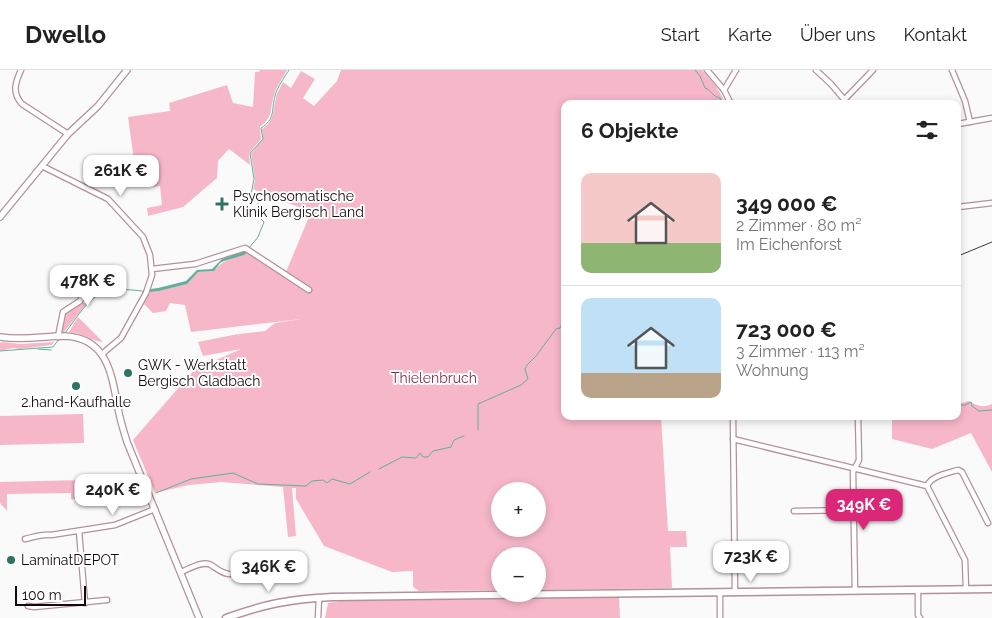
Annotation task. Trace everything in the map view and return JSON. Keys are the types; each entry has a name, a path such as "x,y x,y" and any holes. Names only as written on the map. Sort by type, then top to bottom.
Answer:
{"main road":[{"path":"226,618 270,603 318,598 992,589"}],"street":[{"path":"21,70 15,88 17,99 68,134"},
{"path":"707,70 724,90 729,100"},
{"path":"724,90 736,70"},
{"path":"816,70 844,100"},
{"path":"848,100 873,70"},
{"path":"952,70 965,100 970,122"},
{"path":"0,217 68,134 98,106 125,71"},
{"path":"961,124 992,118"},
{"path":"42,166 102,194 118,208 145,240 150,254 152,268 147,291 121,338 102,354"},
{"path":"961,208 992,204"},
{"path":"152,268 195,264 243,248 248,249 309,290"},
{"path":"62,336 63,312 80,302 82,297 78,287 70,280"},
{"path":"0,337 29,340 62,336 79,338 89,343 102,354 111,373 119,415 127,442 199,618"},
{"path":"733,420 735,593"},
{"path":"855,591 853,472 859,460 858,420"},
{"path":"733,439 927,486"},
{"path":"927,486 929,482 944,474 958,470 962,472 988,523"},
{"path":"927,486 966,565 966,590"},
{"path":"25,539 39,537 42,534 51,535 115,526 155,509"},
{"path":"794,511 854,510"},
{"path":"79,531 85,602"},
{"path":"181,572 205,563 229,574"},
{"path":"918,590 918,615 920,618"},
{"path":"720,593 720,618"},
{"path":"318,598 318,618"},
{"path":"28,606 107,600"}],"green space":[{"path":"260,70 287,70 275,92 269,116 260,127 261,139 249,153 250,165 229,149 218,161 217,178 183,207 148,216 147,208 162,205 160,186 154,187 149,171 136,175 128,117 170,111 169,103 227,85 233,103 253,107 255,72"},
{"name":"Thielenbruch","path":"341,70 702,70 716,86 724,100 561,100 561,420 661,420 668,531 686,531 687,547 670,547 672,588 546,590 546,547 491,547 491,590 419,591 413,587 413,571 392,572 324,546 296,499 296,488 292,488 296,536 288,537 283,487 221,482 189,485 155,493 133,440 194,370 241,349 203,356 198,342 265,331 275,323 301,319 191,332 185,305 170,303 166,311 153,313 144,304 150,292 186,284 198,272 214,271 225,261 248,252 308,292 310,289 286,272 311,212 253,189 255,180 251,153 263,139 262,129 271,119 277,95 283,82 291,88 301,71 315,79 303,98 314,106 337,81"},
{"path":"87,303 64,332 61,332 67,311"},
{"path":"78,317 103,342 69,332"},
{"path":"55,342 51,345 0,351 0,343 20,344"},
{"path":"969,401 980,406 992,404 992,472 971,433 932,449 892,439 892,420 961,420 961,403"},
{"path":"83,414 84,443 0,445 0,416"},
{"path":"83,480 83,500 71,499 71,493 7,494 7,511 0,503 0,482"},
{"path":"619,597 620,618 325,618 328,603 353,599 491,598 491,602 546,602 546,598"}],"shaded area":[{"path":"245,250 248,252 220,263 214,271 198,272 187,284 142,293 143,290 186,281 197,270 212,269 222,259"}],"waterway":[{"path":"249,248 258,237 264,222 253,211 258,206 258,201 251,194 254,179 250,153 263,139 261,128 271,118 276,93 289,70"},
{"path":"695,70 705,88 721,100"},
{"path":"65,333 88,303 104,292 114,290 142,291"},
{"path":"478,430 478,404 521,385 528,379 525,369 527,365 561,325"},
{"path":"0,351 53,347 59,339"},
{"path":"38,349 51,350"},
{"path":"961,405 971,402 972,406 979,411 992,410"},
{"path":"379,469 402,457 416,458 420,453 423,457 428,457 433,451 451,447 454,440 464,436"},
{"path":"156,493 191,479 233,473 258,484 306,486 312,481 323,480 327,483 332,479 350,484 370,472"},
{"path":"117,496 140,494"}],"tram line":[{"path":"961,255 992,242"}],"place":[{"name":"Psychosomatische Klinik Bergisch Land","path":"222,204"},
{"name":"GWK - Werkstatt Bergisch Gladbach","path":"128,373"},
{"name":"2.hand-Kaufhalle","path":"76,386"},
{"name":"LaminatDEPOT","path":"11,560"}]}
